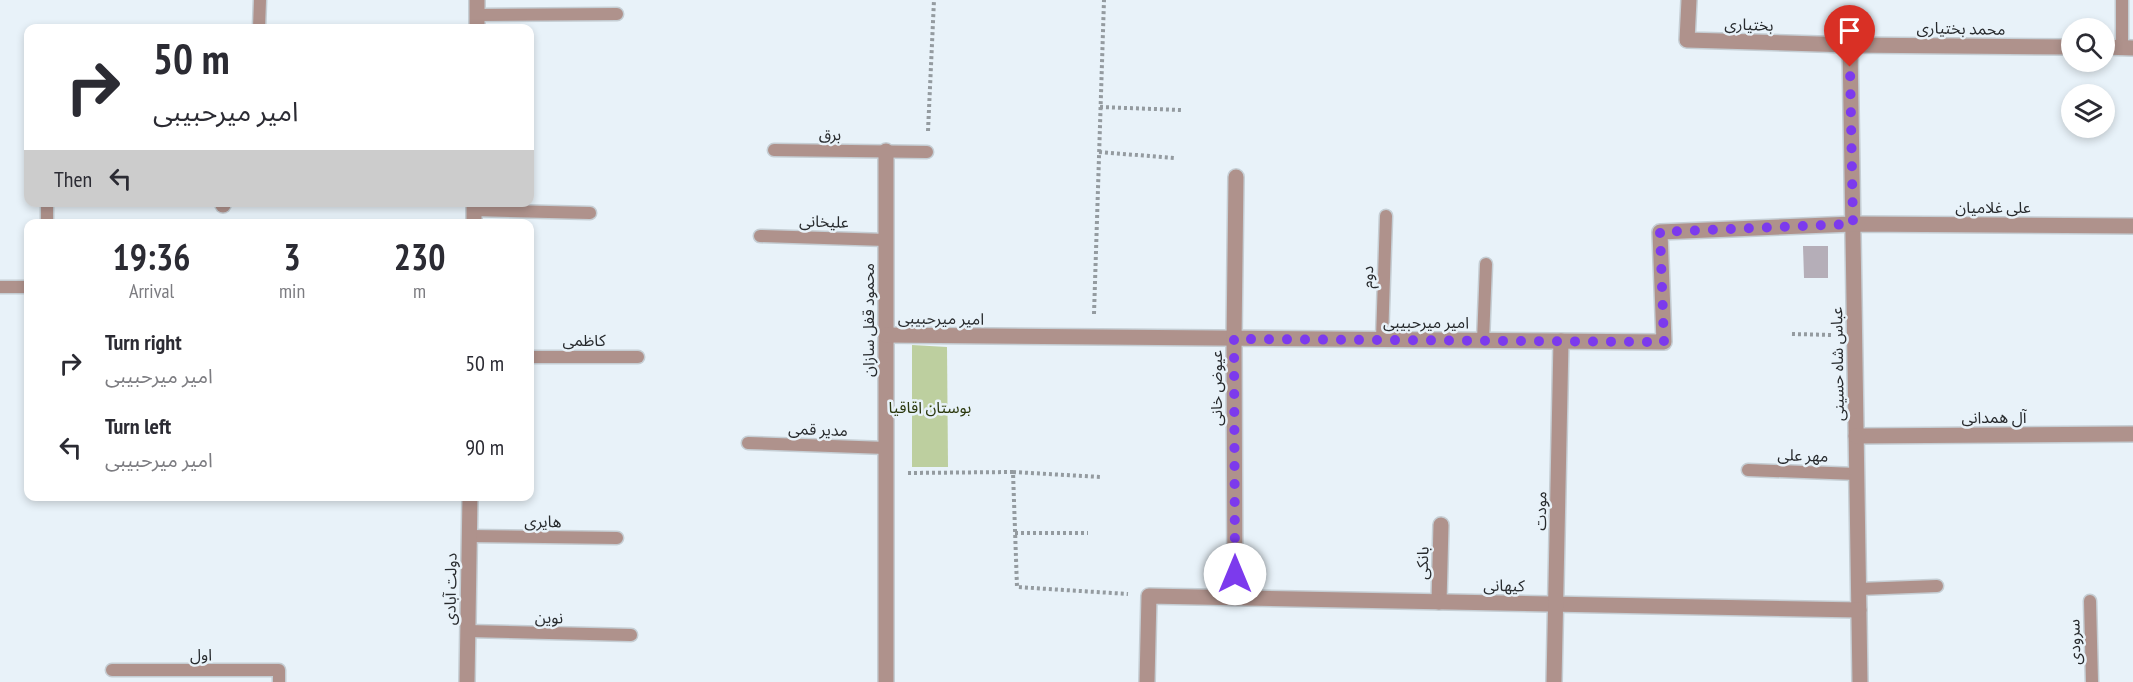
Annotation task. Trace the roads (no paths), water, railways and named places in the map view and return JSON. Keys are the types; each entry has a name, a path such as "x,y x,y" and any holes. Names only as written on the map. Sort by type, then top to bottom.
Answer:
{"street":[{"name":"بختیاری","path":"1689,0 1687,40 1850,45"},
{"name":"محمد بختیاری","path":"1850,45 2061,47"},
{"name":"عباس شاه حسینی","path":"1850,45 1860,682"},
{"name":"محمود قفل سازان","path":"886,151 886,682"},
{"name":"عیوض خانی","path":"1235,597 1236,177"},
{"name":"علی غلامیان","path":"1853,224 2133,226"},
{"name":"امیر میرحبیبی","path":"886,335 1664,342 1660,232 1853,224"},
{"name":"مودت","path":"1554,682 1561,341"},
{"name":"آل همدانی","path":"1856,436 2133,434"},
{"name":"دولت آبادی","path":"467,682 470,501"},
{"name":"بانکی","path":"1438,602 1441,525"},
{"name":"کیهانی","path":"1147,682 1149,596 1859,610"}],"lane":[{"path":"259,24 260,0"},
{"path":"2122,0 2128,47"},
{"path":"477,14 616,14"},
{"name":"برق","path":"774,150 886,151"},
{"path":"886,151 927,152"},
{"path":"474,212 590,213"},
{"name":"دوم","path":"1382,340 1386,216"},
{"name":"علیخانی","path":"760,236 886,240"},
{"path":"1483,340 1486,264"},
{"path":"0,287 24,287"},
{"name":"کاظمی","path":"534,357 638,357"},
{"name":"مدیر قمی","path":"747,443 886,448"},
{"name":"مهر علی","path":"1748,470 1857,474"},
{"name":"هایری","path":"469,536 617,538"},
{"path":"1859,589 1937,586"},
{"name":"سرودی","path":"2090,601 2092,682"},
{"name":"نوین","path":"468,632 631,635"},
{"name":"اول","path":"112,670 279,670 279,682"}],"park label":[{"name":"بوستان اقاقیا","path":"930,407"}]}
